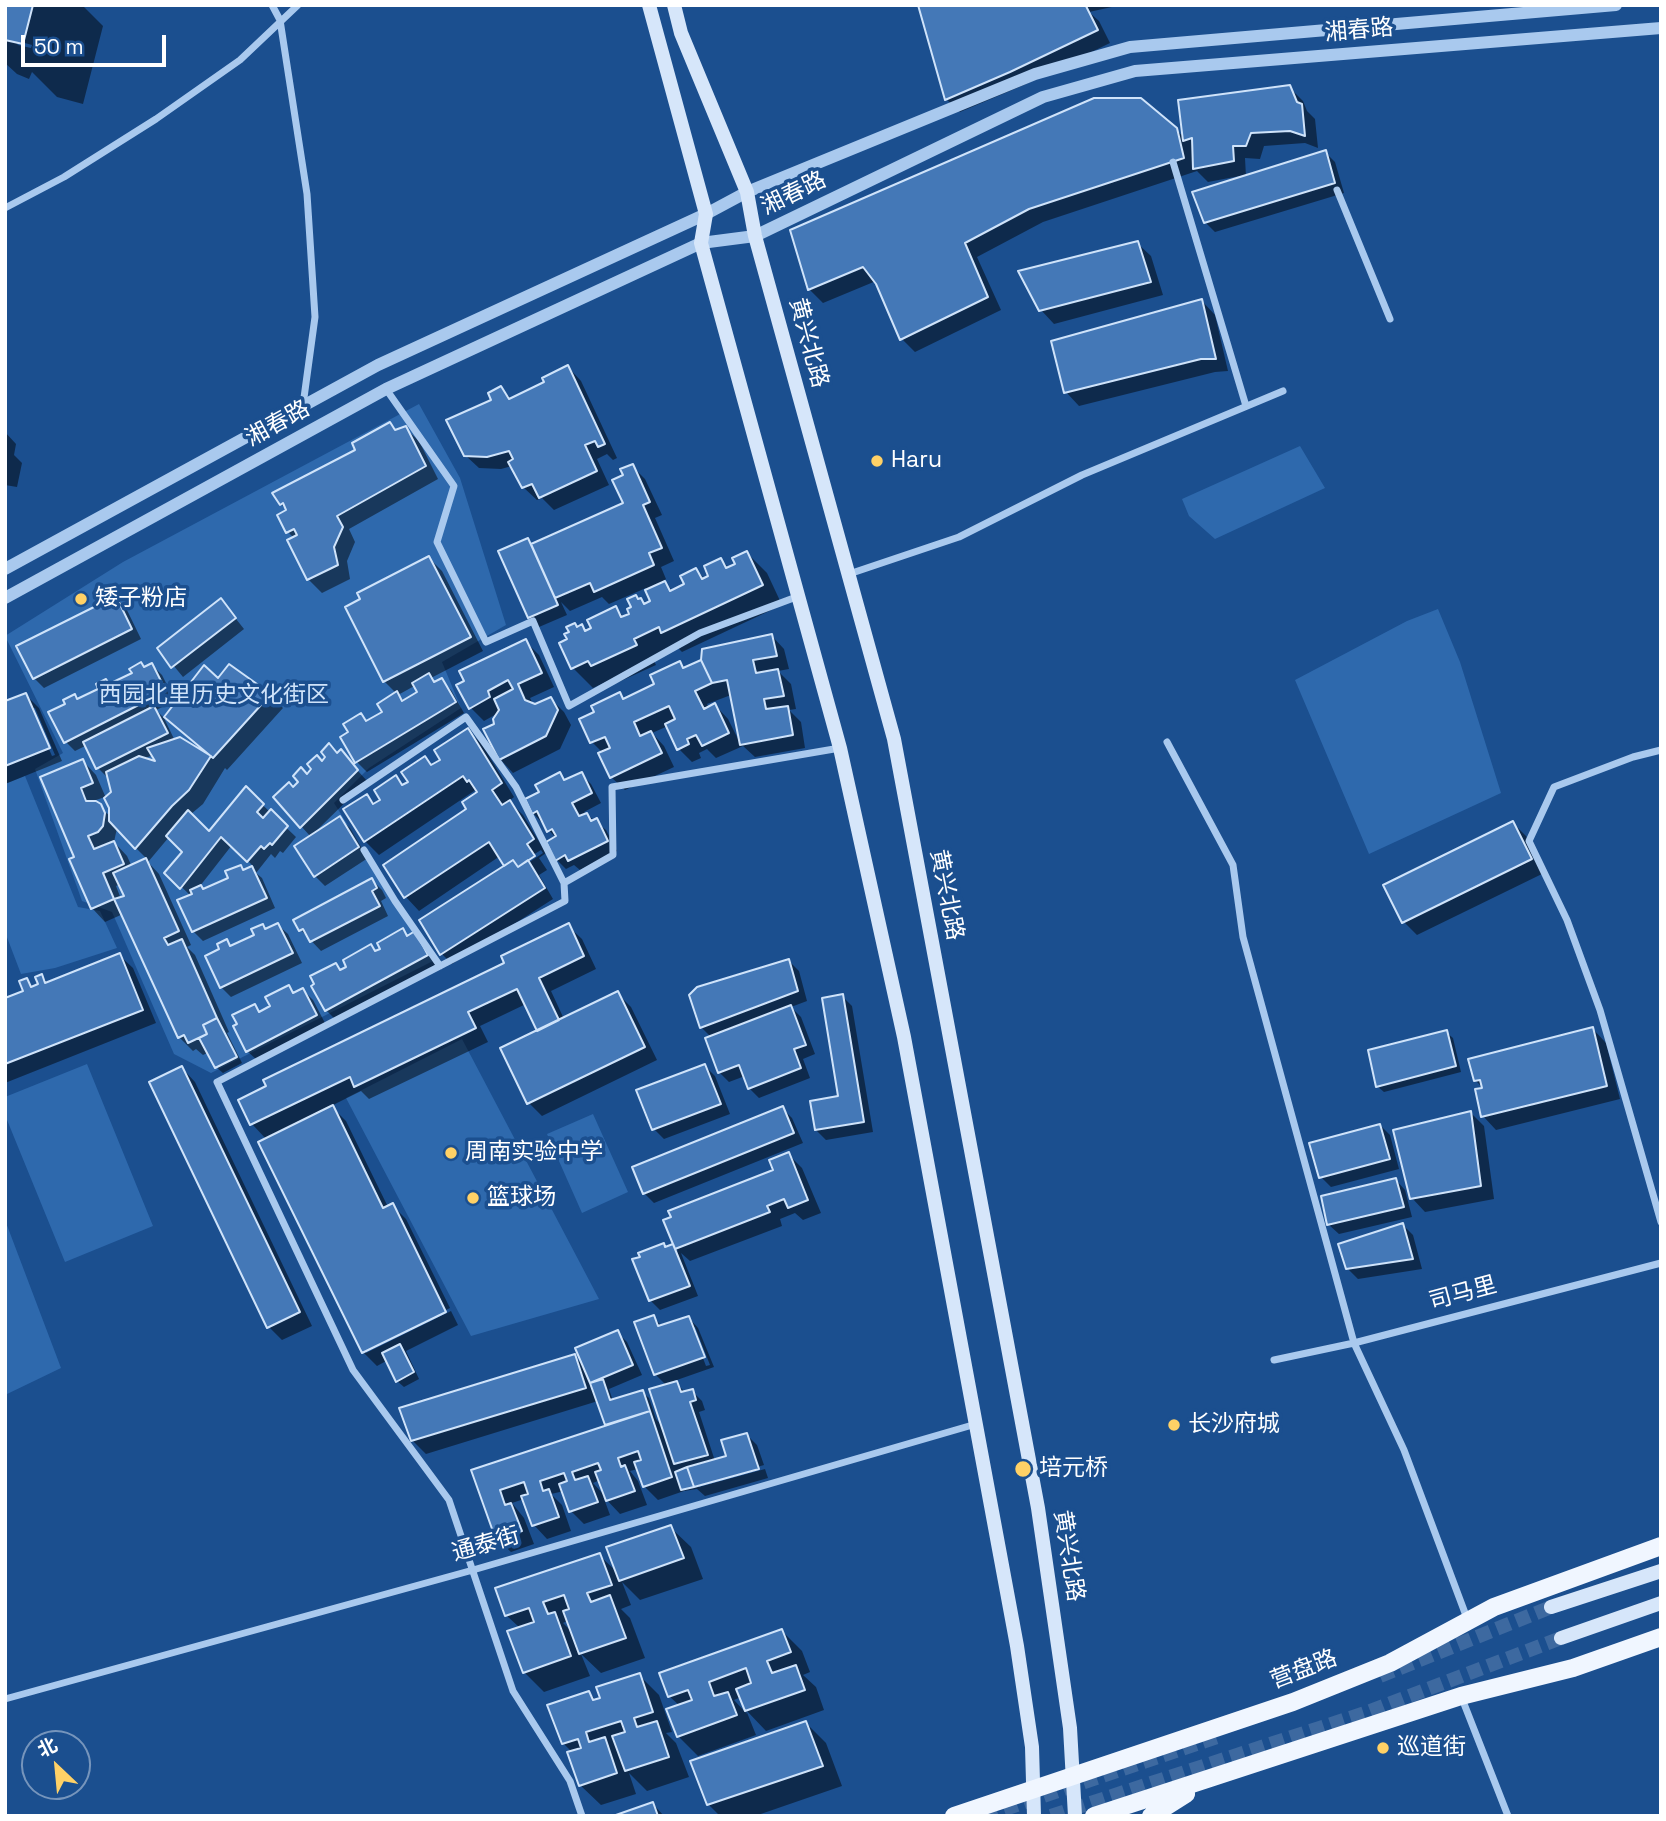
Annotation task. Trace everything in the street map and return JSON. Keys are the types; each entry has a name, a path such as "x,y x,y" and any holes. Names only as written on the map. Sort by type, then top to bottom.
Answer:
{"main road":[{"path":"649,5 706,214 701,243 840,748 904,1037 1017,1646 1031,1747 1034,1816"},
{"name":"黄兴北路","path":"674,5 681,33 747,192 755,236 894,739 1038,1508 1070,1728 1075,1816"},
{"name":"营盘路","path":"954,1816 1326,1689 1390,1663 1494,1607 1542,1587 1661,1546"},
{"path":"1551,1607 1661,1571"},
{"path":"1561,1637 1661,1603"},
{"path":"1094,1816 1461,1696 1573,1668 1661,1637"},
{"path":"1152,1816 1220,1775"}],"street":[{"path":"272,5 280,20 307,194 315,317 303,406"},
{"path":"5,208 64,177 156,119 240,60 298,5"},
{"name":"湘春路","path":"5,569 378,365 706,214 747,192 1035,74 1130,47 1616,5"},
{"name":"湘春路","path":"5,598 386,389 701,243 755,236 1043,97 1135,71 1661,27"},
{"path":"1173,162 1246,406"},
{"path":"1337,190 1390,319"},
{"path":"386,389 454,486 437,542 486,642 533,621 569,706 701,633 800,596"},
{"path":"848,574 959,537 1082,475 1283,391"},
{"path":"343,800 466,718 516,787 564,883 565,901 217,1082 354,1370 449,1500 513,1691 570,1781 582,1816"},
{"path":"1167,742 1233,865 1243,937 1354,1342 1404,1450 1468,1621"},
{"path":"564,883 613,855 612,787 840,748"},
{"path":"1661,750 1633,757 1554,787 1529,841 1567,920 1600,1010 1661,1222"},
{"path":"364,850 440,966"},
{"name":"司马里","path":"1274,1360 1661,1263"},
{"name":"通泰街","path":"5,1699 473,1570 976,1424"},
{"path":"1461,1696 1508,1816"}],"green space":[{"name":"西园北里历史文化街区","path":"419,404 460,478 506,625 442,662 461,708 369,768 334,803 433,961 211,1073 174,1054 112,912 82,901 35,769 63,753 5,636 123,562"},
{"path":"1300,446 1325,488 1215,539 1189,516 1182,499"},
{"path":"1438,609 1460,662 1501,793 1369,854 1295,680 1407,621"},
{"path":"25,776 78,907 100,911 117,948 55,968 21,974 5,932 5,784"},
{"name":"篮球场","path":"462,1039 599,1299 471,1336 346,1098"},
{"path":"87,1064 153,1226 65,1262 5,1115 5,1097"},
{"path":"593,1114 628,1192 582,1213 547,1134"},
{"path":"5,1220 61,1368 5,1395"}],"building":[{"path":"5,5 33,5 23,44 5,40"},
{"path":"918,5 1086,6 1098,30 945,100"},
{"path":"1290,85 1297,102 1302,104 1305,136 1290,131 1251,133 1246,146 1233,146 1234,161 1193,169 1192,138 1183,141 1178,100"},
{"path":"1094,98 1141,98 1177,128 1184,158 1029,209 965,243 988,297 900,340 876,284 863,267 808,290 790,230"},
{"path":"1326,150 1335,183 1204,223 1192,192"},
{"path":"1138,241 1151,282 1039,311 1018,271"},
{"path":"1202,299 1216,359 1201,359 1064,393 1051,341"},
{"path":"568,365 605,444 598,447 595,441 585,445 597,471 539,498 532,484 522,488 508,462 513,459 509,451 487,457 464,456 446,420 491,400 488,393 501,386 509,399 544,382 542,378"},
{"path":"390,422 395,430 406,426 426,466 337,516 343,527 334,547 338,565 307,580 287,540 297,535 294,529 286,533 277,515 286,510 283,503 280,505 272,493 355,450 352,443"},
{"path":"633,464 650,502 643,505 662,548 649,553 654,565 594,592 590,583 555,598 531,544 623,503 612,480 623,475 620,469"},
{"path":"528,538 558,605 528,618 498,551"},
{"path":"747,551 763,585 661,633 659,627 634,639 637,645 591,666 588,661 571,669 559,643 567,639 564,634 569,632 566,627 575,623 577,627 582,624 585,631 591,628 587,620 616,606 621,617 629,614 627,609 631,607 627,599 636,595 644,604 650,601 645,590 665,581 670,591 684,584 680,576 696,568 702,579 708,576 704,566 721,558 726,568 735,564 732,558"},
{"path":"429,556 471,637 383,682 345,607 360,599 357,593"},
{"path":"116,596 132,629 33,679 16,646"},
{"path":"221,598 236,618 171,668 157,648"},
{"path":"772,634 777,656 753,660 756,673 778,669 784,696 764,699 766,709 788,706 793,735 740,745 727,680 712,683 701,660 702,649"},
{"path":"526,639 542,673 518,684 525,700 535,704 551,697 558,710 546,736 499,760 483,729 494,724 493,719 499,710 494,699 513,689 508,680 488,691 490,697 469,709 456,685 464,681 459,671"},
{"path":"701,660 712,683 695,691 704,709 715,703 729,733 702,746 696,735 687,739 689,744 677,750 665,724 675,719 669,706 634,722 640,736 651,731 662,753 610,778 598,753 610,748 605,737 590,743 579,719 594,712 591,706 620,692 623,699 654,684 650,675 680,661 683,668"},
{"path":"141,662 144,667 152,663 166,691 64,743 48,712 65,704 63,700 75,694 77,699 98,689 96,684 106,679 109,684 132,673 129,669"},
{"path":"229,664 271,694 213,758 164,717 204,665 218,678"},
{"path":"429,673 434,682 442,678 456,702 355,763 340,737 348,732 343,724 361,713 366,721 382,712 377,704 397,691 402,701 417,692 412,683"},
{"path":"26,693 50,748 5,766 5,701"},
{"path":"154,706 168,733 96,769 83,742"},
{"path":"468,728 502,783 492,790 502,805 510,800 534,839 527,844 535,856 518,867 513,860 504,866 489,842 404,898 383,865 466,809 462,802 477,792 469,780 467,782 463,776 364,842 343,809 367,794 373,804 380,800 374,790 396,775 402,785 408,782 401,772 425,756 431,765 440,760 434,750"},
{"path":"180,737 211,756 189,790 135,849 109,821 109,808 104,798 111,792 106,772 139,756 155,761 147,748"},
{"path":"329,743 337,753 341,749 358,770 300,828 273,797 289,782 293,787 298,782 293,776 301,767 307,774 311,769 307,764 317,755 322,761 325,757 321,752"},
{"path":"83,759 93,783 81,788 86,801 101,804 105,813 103,826 98,832 88,836 94,849 114,841 124,864 103,873 114,899 91,909 69,859 74,857 40,777"},
{"path":"560,772 564,780 582,772 592,793 572,803 579,816 587,813 591,821 597,818 608,841 568,861 565,855 555,861 546,842 556,836 552,829 547,832 537,811 532,814 525,799 539,792 535,785"},
{"path":"246,786 264,804 257,812 263,818 271,809 288,826 272,845 270,843 264,849 261,846 247,862 221,837 180,889 164,873 182,852 166,836 188,810 209,831"},
{"path":"340,816 359,847 314,877 294,846"},
{"path":"1513,821 1532,859 1402,923 1383,885"},
{"path":"146,858 179,931 164,938 168,945 182,939 217,1018 203,1025 207,1034 188,1043 184,1035 178,1038 114,899 124,896 113,873"},
{"path":"513,860 518,867 528,860 545,888 440,955 419,920"},
{"path":"241,865 243,870 252,866 267,898 192,932 177,900 192,894 190,890 201,885 203,889 228,878 225,871"},
{"path":"372,878 377,888 372,891 380,906 310,942 303,929 299,931 293,920"},
{"path":"278,923 293,953 220,988 205,956 219,949 217,944 227,939 230,946 254,935 251,929 263,924 265,929"},
{"path":"569,923 584,956 539,978 559,1020 537,1031 517,989 468,1012 476,1028 354,1087 350,1077 250,1125 238,1100 266,1086 263,1080 504,963 501,956"},
{"path":"403,928 407,936 415,931 428,955 325,1011 311,986 314,984 310,976 336,963 340,970 346,967 343,960 371,944 375,951 380,949 377,943"},
{"path":"120,953 143,1010 5,1064 5,998 23,991 19,981 27,978 31,987 38,984 35,977 42,974 45,983"},
{"path":"789,959 798,991 700,1028 689,995 697,987"},
{"path":"289,985 293,993 303,988 317,1015 246,1052 233,1026 237,1024 232,1015 255,1004 259,1012 270,1006 265,997"},
{"path":"618,991 645,1047 527,1104 500,1048"},
{"path":"843,994 864,1122 815,1130 810,1101 838,1096 822,998"},
{"path":"791,1005 806,1045 794,1049 801,1068 748,1089 739,1065 718,1073 705,1038"},
{"path":"217,1018 237,1057 215,1068 199,1038 207,1034 203,1025"},
{"path":"1593,1027 1607,1086 1481,1117 1475,1089 1482,1088 1480,1080 1474,1081 1468,1059"},
{"path":"1447,1030 1456,1066 1376,1087 1368,1050"},
{"path":"705,1064 721,1104 652,1130 636,1090"},
{"path":"182,1066 300,1312 267,1328 149,1082"},
{"path":"333,1105 383,1208 393,1203 446,1312 362,1353 258,1142"},
{"path":"783,1106 794,1133 643,1194 632,1167"},
{"path":"1471,1111 1481,1186 1410,1199 1393,1130"},
{"path":"1380,1124 1390,1159 1319,1178 1309,1143"},
{"path":"789,1152 808,1200 788,1208 784,1199 767,1206 770,1212 675,1249 663,1220 671,1217 668,1211 773,1170 769,1160"},
{"path":"1396,1178 1404,1207 1327,1225 1321,1196"},
{"path":"1403,1223 1413,1259 1346,1269 1338,1244"},
{"path":"664,1243 665,1247 673,1244 690,1286 649,1301 632,1259 640,1257 638,1253"},
{"path":"654,1315 658,1326 689,1316 705,1357 654,1375 634,1322"},
{"path":"618,1330 633,1365 590,1383 575,1348"},
{"path":"400,1344 414,1372 396,1382 382,1353"},
{"path":"575,1354 586,1388 411,1441 399,1408"},
{"path":"603,1379 610,1400 643,1390 650,1411 605,1425 590,1383"},
{"path":"677,1381 681,1392 693,1389 696,1400 690,1402 708,1455 674,1464 649,1389"},
{"path":"650,1411 672,1477 643,1487 634,1462 641,1460 638,1451 618,1458 621,1467 625,1465 635,1491 606,1501 595,1472 601,1470 598,1463 572,1472 575,1480 588,1476 598,1502 569,1512 559,1484 567,1481 564,1473 540,1481 543,1491 549,1489 559,1517 532,1526 521,1496 528,1494 524,1482 500,1490 505,1505 511,1503 522,1531 496,1540 471,1470"},
{"path":"747,1433 759,1469 694,1487 687,1467 726,1456 721,1440"},
{"path":"687,1467 694,1487 681,1490 675,1472"},
{"path":"671,1525 684,1558 619,1581 606,1547"},
{"path":"600,1553 612,1585 587,1593 591,1602 610,1595 626,1638 579,1654 563,1611 569,1609 564,1595 543,1602 548,1614 555,1612 571,1656 523,1673 507,1631 534,1622 529,1608 505,1616 495,1588"},
{"path":"782,1629 791,1652 767,1661 772,1673 796,1665 805,1690 745,1711 736,1689 751,1683 746,1668 709,1682 714,1696 728,1692 737,1715 677,1737 666,1709 692,1700 688,1690 668,1697 659,1673"},
{"path":"640,1673 653,1712 634,1718 637,1727 657,1721 669,1757 625,1771 612,1736 625,1732 621,1721 586,1732 589,1742 605,1737 617,1773 579,1786 567,1752 581,1748 578,1739 562,1744 547,1705 589,1691 593,1700 600,1698 596,1687"},
{"path":"806,1721 823,1766 707,1805 690,1761"},
{"path":"653,1802 658,1816 613,1816"}],"tunnel":[{"path":"1380,1676 1551,1607"},
{"path":"1051,1816 1365,1713 1561,1638"},
{"path":"984,1816 1220,1736"}],"place":[{"name":"Haru","path":"877,461"},
{"name":"矮子粉店","path":"81,599"},
{"name":"周南实验中学","path":"451,1153"},
{"name":"篮球场","path":"473,1198"},
{"name":"长沙府城","path":"1174,1425"},
{"name":"培元桥","path":"1023,1469"},
{"name":"巡道街","path":"1383,1748"}]}
